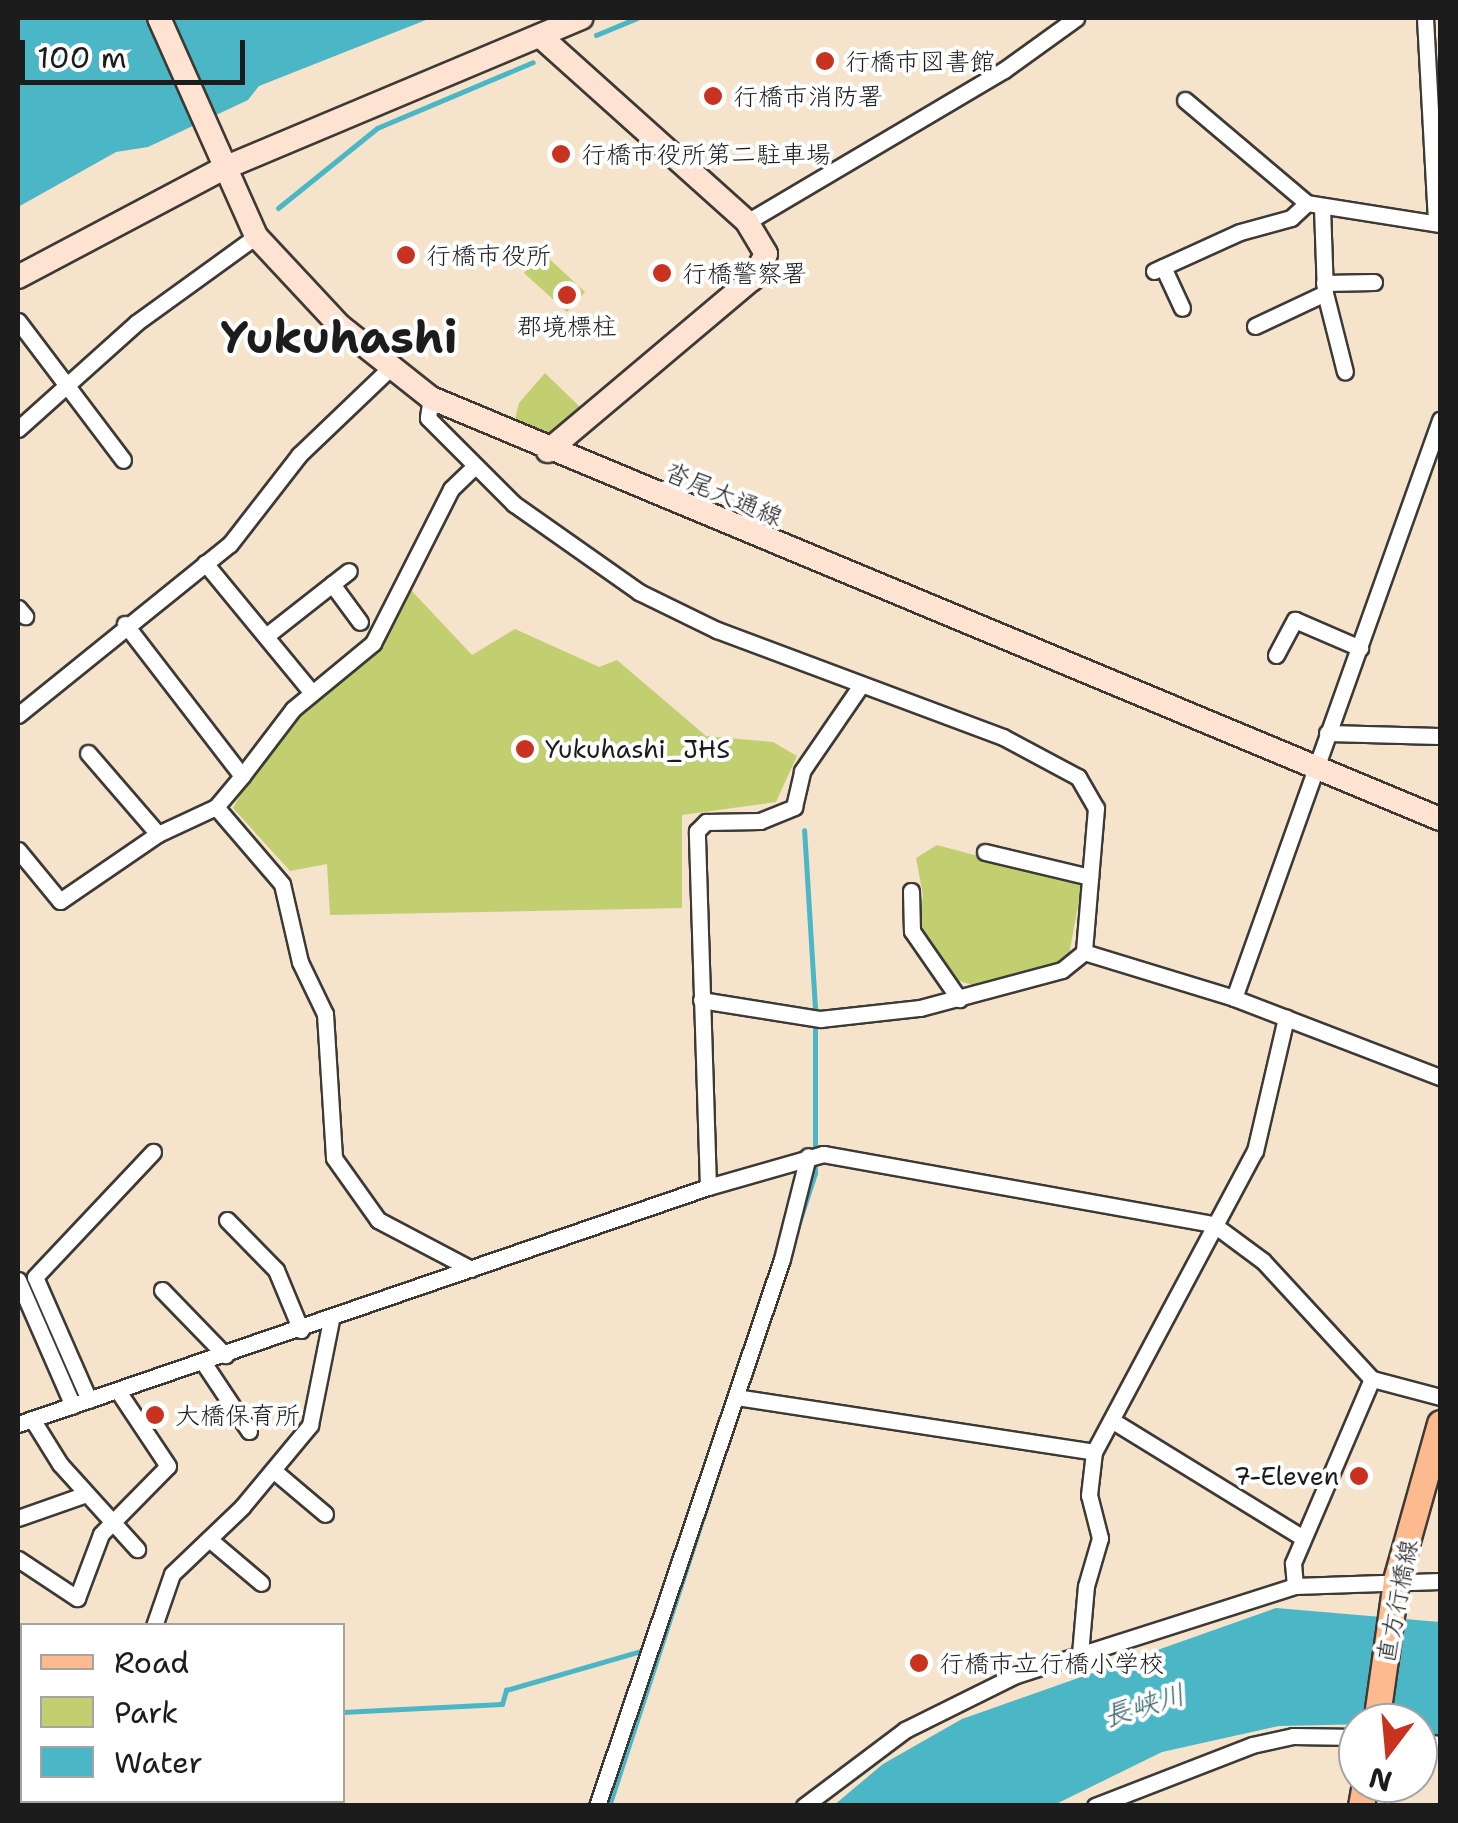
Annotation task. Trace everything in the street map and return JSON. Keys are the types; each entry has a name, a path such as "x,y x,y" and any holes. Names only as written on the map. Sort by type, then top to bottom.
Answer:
{"main road":[{"name":"沓尾大通線","path":"158,18 211,146 256,236 306,294 390,368 431,398 548,451 1440,819"},
{"path":"18,277 222,169 582,18"},
{"path":"540,36 747,222 766,254 762,268 548,451"},
{"name":"直方行橋線","path":"1379,1703 1395,1589 1440,1423"}],"street":[{"path":"747,222 1004,70 1076,18"},
{"path":"1185,100 1314,206 1438,224 1425,18"},
{"path":"1182,308 1158,269 1314,206"},
{"path":"1314,206 1324,288 1345,372"},
{"path":"18,430 150,311 256,236"},
{"path":"1255,326 1324,288 1374,282"},
{"path":"18,321 124,460"},
{"path":"18,715 124,624 247,528 299,455 390,368"},
{"path":"431,398 428,418 475,466 545,528 639,592 716,630 1003,736 1078,777 1096,808 1084,952 1062,970 959,999 820,1019 701,1000"},
{"path":"1234,998 1440,420"},
{"path":"18,850 60,901 158,834 216,807 242,776 267,735 373,643 451,489 475,466"},
{"path":"204,563 312,692"},
{"path":"266,636 349,570"},
{"path":"332,584 360,622"},
{"path":"1276,656 1295,620 1360,648"},
{"path":"124,624 242,776"},
{"path":"708,1187 696,832 706,822 760,820 794,807 802,770 861,685"},
{"path":"1327,733 1440,736"},
{"path":"88,753 158,834"},
{"path":"216,807 282,884 300,962 325,1014 334,1158 378,1220 471,1269"},
{"path":"985,852 1090,876"},
{"path":"912,892 912,930 959,999"},
{"path":"1084,952 1234,998 1440,1077"},
{"path":"1080,1654 1086,1586 1100,1538 1089,1494 1094,1452 1255,1151 1286,1018"},
{"path":"81,1403 35,1277 153,1152"},
{"path":"597,1806 736,1397 808,1156"},
{"path":"137,1548 25,1422 808,1156 1214,1224 1275,1272 1372,1380 1440,1397"},
{"path":"227,1220 276,1270 301,1330"},
{"path":"18,1280 81,1403"},
{"path":"162,1290 226,1355"},
{"path":"158,1623 172,1574 273,1470 310,1425 331,1320"},
{"path":"204,1362 249,1431"},
{"path":"1295,1586 1292,1563 1372,1380"},
{"path":"18,1559 77,1598 110,1522 168,1466 118,1391"},
{"path":"736,1397 1094,1452"},
{"path":"1113,1421 1303,1538"},
{"path":"273,1470 325,1514"},
{"path":"18,1518 86,1494"},
{"path":"209,1539 261,1583"},
{"path":"804,1806 905,1730 1016,1675 1295,1586 1395,1589 1440,1581"},
{"path":"1095,1806 1252,1745 1293,1736 1338,1736"}],"green space":[{"path":"543,253 585,292 567,312 524,273"},
{"path":"545,373 582,409 552,438 514,423 519,403"},
{"name":"Yukuhashi_JHS","path":"410,589 472,655 515,629 599,667 617,660 706,736 773,742 797,756 776,802 682,815 682,908 330,915 327,864 290,871 233,808 271,739 379,652"},
{"path":"937,845 1082,884 1068,960 976,986 953,979 917,922 923,896 916,858"}],"water":[{"path":"18,18 431,18 259,86 248,100 148,147 116,152 18,207"},
{"name":"長峡川","path":"1276,1608 1440,1622 1440,1735 1438,1703 1338,1703 1338,1725 1279,1726 1162,1752 1054,1805 833,1806 883,1764 962,1719"}],"waterway":[{"path":"596,35 637,18"},
{"path":"278,208 377,128 533,62"},
{"path":"609,1806 815,1173 815,1008 804,830"},
{"path":"345,1712 502,1704 506,1690 648,1649"}],"place":[{"name":"行橋市図書館","path":"825,61"},
{"name":"行橋市消防署","path":"713,96"},
{"name":"行橋市役所第二駐車場","path":"561,154"},
{"name":"行橋市役所","path":"406,255"},
{"name":"行橋警察署","path":"662,273"},
{"name":"郡境標柱","path":"567,295"},
{"name":"Yukuhashi_JHS","path":"525,749"},
{"name":"大橋保育所","path":"155,1415"},
{"name":"7-Eleven","path":"1359,1476"},
{"name":"行橋市立行橋小学校","path":"919,1663"}],"district":[{"name":"Yukuhashi","path":"339,338"}]}
